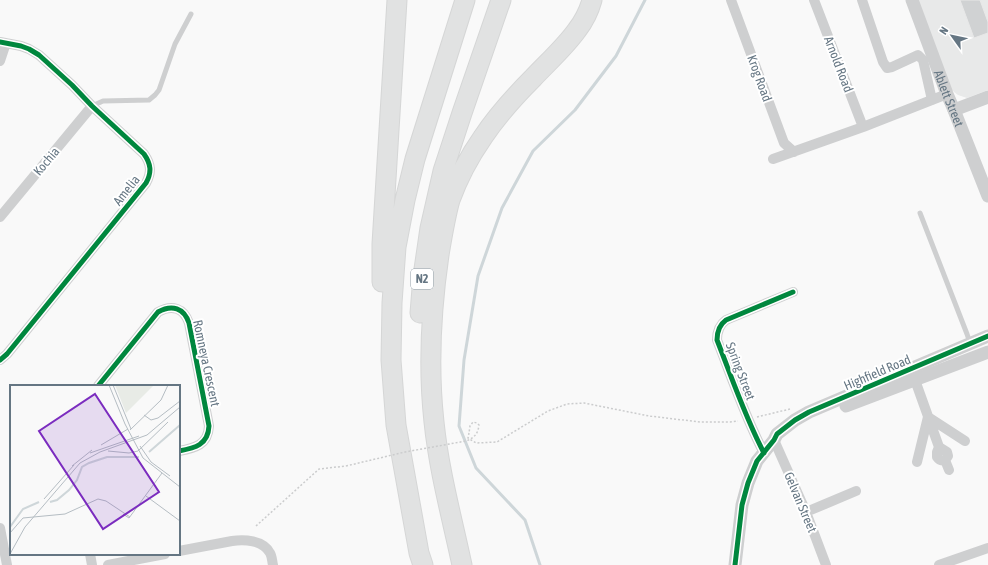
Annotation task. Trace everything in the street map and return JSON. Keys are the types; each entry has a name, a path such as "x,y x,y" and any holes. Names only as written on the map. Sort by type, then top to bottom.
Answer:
{"highway":[{"path":"397,0 382,244 382,358 388,422 399,477 421,559"},
{"name":"N2","path":"421,559 396,425 391,360 392,303 396,254 405,200 415,159 466,0"},
{"name":"N2","path":"456,565 433,479 423,423 419,378 419,332 422,276 430,228 443,172 501,0"},
{"path":"462,565 442,475 434,422 431,379 432,327 436,277 450,202 459,178 483,136 528,83 578,30 588,12 592,0"}],"street":[{"name":"Krog Road","path":"731,0 784,143 794,152"},
{"name":"Arnold Road","path":"814,0 863,127"},
{"path":"862,0 886,68 892,67 918,55 923,60 932,100"},
{"name":"Ablett Street","path":"912,0 947,94 988,196"},
{"path":"0,61 3,43"},
{"name":"Amelia","path":"0,360 7,354 146,183 149,178 150,170 149,163 144,154 39,55 29,49 3,43"},
{"path":"773,159 863,127 947,94"},
{"path":"954,110 988,97"},
{"name":"Kochia","path":"0,217 92,106"},
{"name":"Spring Street","path":"764,452 748,419 717,334 722,323 726,320 793,292"},
{"name":"Romneya Crescent","path":"99,385 158,312 168,307 173,307 184,313 189,323 209,432 202,443 190,449 180,451"},
{"name":"Highfield Road","path":"777,437 795,420 809,412 988,336"},
{"name":"Highfield Road","path":"777,437 812,418 988,352"},
{"path":"915,380 939,447 937,457 940,460 945,460 949,470"},
{"path":"928,417 965,441"},
{"path":"917,462 928,417"},
{"path":"735,565 742,505 748,483 757,461 777,437"},
{"name":"Gelvan Street","path":"777,437 826,565"},
{"path":"806,512 856,491"},
{"path":"0,528 7,565"},
{"path":"180,551 241,540 255,542 263,545 269,551 273,565"},
{"path":"939,565 988,548"},
{"path":"90,555 92,565"},
{"path":"108,565 160,555"}],"lane":[{"path":"92,106 103,100 148,100 155,95 159,90 175,44 191,14"},
{"path":"920,213 970,344"}],"path":[{"path":"256,526 319,469 346,466 405,452 466,441 474,438 478,430 479,425 473,422 470,426 468,438 476,443 497,442 548,411 567,404 584,403 649,416 700,422 730,422 790,409"}],"shaded area":[{"path":"917,0 988,0 988,90 967,98 958,95 949,88"}],"building":[{"path":"960,0 980,0 988,22 988,33 974,38"}],"waterway":[{"path":"540,565 525,520 476,468 459,426 464,360 478,276 502,208 533,151 575,110 616,56 645,0"}],"cycle path":[{"path":"0,42 21,46 39,55 144,154 150,168 146,183 7,354 0,360"},
{"path":"764,453 739,397 717,340 717,334 720,326 726,320 793,292"},
{"path":"99,385 158,312 168,308 181,311 189,323 209,426 206,438 200,444 195,447 180,451"},
{"path":"735,565 742,505 748,483 757,461 777,434 795,420 809,412 988,336"}]}
